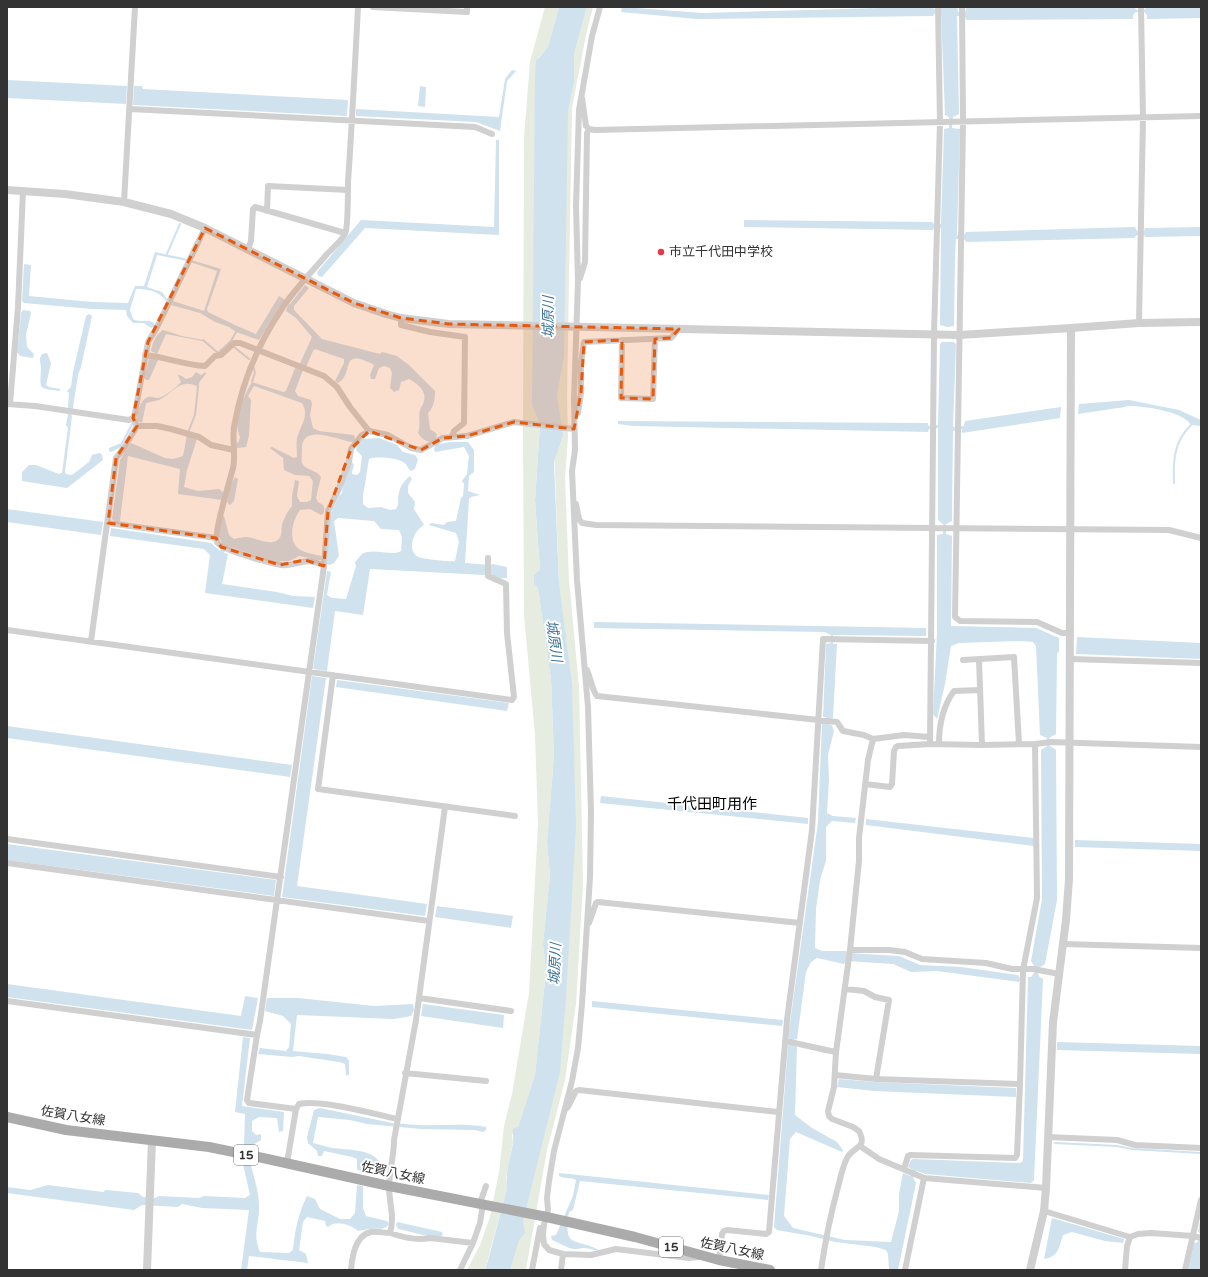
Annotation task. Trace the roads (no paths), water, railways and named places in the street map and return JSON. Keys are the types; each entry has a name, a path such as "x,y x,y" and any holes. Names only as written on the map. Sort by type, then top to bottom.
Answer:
{"main road":[{"name":"佐賀八女線","path":"7,1117 66,1130 209,1147 389,1186 558,1219 635,1237 705,1257 770,1270"}],"street":[{"path":"124,202 135,7"},
{"path":"324,566 305,560 288,565 280,565 252,558 224,548 217,542 216,538 235,456 233,434 236,415 250,367 281,310 345,233 358,7"},
{"path":"373,7 467,12 467,7"},
{"path":"532,1270 541,1222 548,1210 547,1198 554,1151 572,1081 578,1048 590,877 591,811 588,707 577,580 572,471 575,439 574,400 578,281 576,206 579,110 592,36 600,7"},
{"path":"930,744 934,334 942,122 938,9"},
{"path":"1139,322 1143,118 1141,9"},
{"path":"962,12 962,240 958,529 955,618 960,621 1037,622 1062,633 1070,633"},
{"path":"578,281 585,262 587,133 589,129 585,122 585,113 581,93"},
{"path":"130,109 475,127 492,134"},
{"path":"589,129 1201,116"},
{"path":"268,211 268,186 348,190"},
{"path":"7,190 65,194 124,202 171,214 205,228 354,303 401,318 449,324 960,335 1139,322 1201,322"},
{"path":"23,191 18,307 8,404 128,420 171,429 199,437 211,445 234,450"},
{"path":"248,249 252,241 253,209 255,207 345,233"},
{"path":"91,641 116,458 124,448 135,422 135,413 148,342 190,261 205,228"},
{"path":"401,318 401,325 430,332 465,337 464,423 454,431 452,437"},
{"path":"1030,1270 1044,1211 1053,1022 1063,944 1069,879 1071,328"},
{"path":"575,418 578,412 581,393 581,364 584,342 671,338 679,329"},
{"path":"622,340 621,398 653,399 655,339"},
{"path":"145,355 160,356 193,366 205,366 215,356 221,355 234,343 240,343 324,376 337,387 350,407 369,431 388,435 411,448 421,450 443,438 466,436 514,422 574,429"},
{"path":"296,1109 249,1103 247,1100 281,877 308,672 324,566 328,511 338,491 349,462 351,449 360,436 369,431"},
{"path":"573,497 579,519 582,523 596,525 1169,530 1201,538"},
{"path":"107,529 216,538"},
{"path":"7,630 512,700 514,697 507,633 506,584 488,576 488,558"},
{"path":"719,1260 722,1234 724,1231 727,1230 766,1234 769,1232 778,1112 789,1042 800,923 812,830 823,639 932,641"},
{"path":"963,660 1014,657 1019,744"},
{"path":"979,659 982,745"},
{"path":"1070,659 1201,663"},
{"path":"585,664 592,682 594,694 597,696 836,722 843,731 864,735 873,739 904,735 929,737"},
{"path":"333,675 318,789 515,816"},
{"path":"938,744 939,727 949,698 954,691 980,690"},
{"path":"821,1270 826,1238 840,1180 847,1158 860,1146 862,1136 859,1131 853,1127 832,1119 829,1116 828,1111 835,1075 836,1052 849,963 859,861 859,838 868,760 873,739"},
{"path":"865,784 890,787 892,784 894,751 896,748 930,744 982,745 1069,742 1201,747"},
{"path":"904,1169 908,1156 910,1155 1015,1158 1017,1155 1023,970 1037,898 1035,744"},
{"path":"390,1233 392,1222 389,1186 397,1123 419,998 445,807"},
{"path":"7,840 281,877"},
{"path":"7,863 429,920"},
{"path":"587,926 596,903 598,902 800,923"},
{"path":"1063,944 1201,948"},
{"path":"850,951 888,950 905,952 922,959 967,961 1059,974"},
{"path":"845,989 864,991 876,997 889,1000 876,1079"},
{"path":"419,998 511,1011"},
{"path":"7,1001 256,1035"},
{"path":"789,1042 836,1052"},
{"path":"405,1073 486,1081"},
{"path":"835,1075 876,1079 1020,1084"},
{"path":"564,1111 568,1107 576,1091 579,1090 778,1112"},
{"path":"287,1163 296,1109 299,1104 306,1102 324,1104 397,1123"},
{"path":"1048,1137 1117,1140 1135,1145 1201,1148"},
{"path":"147,1270 152,1140"},
{"path":"860,1146 880,1159 924,1178 1046,1188"},
{"path":"905,1270 924,1178"},
{"path":"460,1270 473,1243 480,1223 486,1186"},
{"path":"1185,1270 1201,1200"},
{"path":"1044,1211 1130,1237 1138,1234 1152,1233 1201,1238"},
{"path":"544,1216 544,1244 549,1250 562,1254 591,1255 616,1248 689,1258 705,1257"},
{"path":"351,1270 353,1254 361,1237 370,1232 390,1233 423,1240 430,1238 473,1243"},
{"path":"1124,1270 1127,1246 1130,1237"},
{"path":"561,1270 562,1254"}],"water":[{"name":"城原川","path":"559,7 587,7 574,54 574,82 568,112 564,357 557,395 563,435 554,462 559,584 572,684 576,826 566,998 560,1072 523,1221 525,1233 519,1240 510,1270 485,1270 507,1188 507,1171 513,1142 513,1129 518,1127 535,1075 546,972 543,944 550,875 547,842 554,756 551,679 538,588 534,584 534,575 540,570 535,501 540,424 532,405 535,77 536,61 548,47"},
{"path":"622,7 702,13 916,7 933,7 934,9 941,9 941,7 957,7 958,12 965,12 967,7 1133,7 1137,10 1144,10 1147,7 1201,7 1201,18 1147,19 1147,15 1144,12 1136,12 1133,15 1133,19 966,20 965,16 957,16 959,114 953,117 952,128 960,129 957,235 964,235 966,232 1135,227 1137,231 1144,231 1145,228 1201,227 1201,236 1145,237 1144,235 1137,235 1134,238 966,242 964,239 956,239 954,326 948,327 940,325 941,228 934,227 933,230 744,227 744,220 932,222 934,224 941,224 944,129 949,128 949,117 945,115 941,12 935,13 933,16 697,19 621,12"},
{"path":"512,70 516,71 507,81 500,131 476,122 356,116 356,109 499,117 505,79"},
{"path":"7,80 127,86 126,104 7,98"},
{"path":"134,86 142,86 143,89 348,100 347,116 133,105"},
{"path":"420,86 426,87 425,107 418,106"},
{"path":"496,140 499,140 499,235 365,228 322,277 318,276 317,272 361,220 494,227"},
{"path":"155,252 188,259 221,269 207,309 208,312 256,334 279,296 284,299 284,301 259,340 236,332 200,313 171,305 173,301 204,311 217,271 187,261 157,255 147,287 162,292 167,299 166,301 153,291 136,289 130,310 133,319 154,323 155,326 151,328 144,323 133,323 127,316 126,310 92,309 24,303 22,301 24,264 31,265 29,296 92,302 128,303 135,286 144,286"},
{"path":"305,285 309,288 294,306 294,310 322,339 380,354 382,352 397,356 409,365 435,391 434,403 428,413 430,429 437,434 436,439 439,444 450,442 468,442 474,450 474,472 469,476 468,491 480,495 469,499 465,563 493,564 507,567 507,578 491,575 370,569 363,615 335,611 327,671 313,669 327,571 331,572 327,595 332,598 346,599 356,566 355,562 362,554 372,551 397,553 401,551 402,537 399,530 381,529 374,521 338,518 334,521 339,556 334,563 330,565 327,564 330,514 342,493 343,483 352,462 354,465 352,474 357,475 360,472 362,456 356,450 357,445 362,439 379,438 397,445 403,452 415,455 418,459 415,469 411,471 404,463 396,459 369,459 363,504 368,508 381,507 390,510 396,509 398,505 400,488 410,476 412,479 408,486 408,493 415,502 414,509 424,525 417,531 413,540 412,550 414,554 425,559 455,561 459,542 456,533 429,525 431,523 444,525 447,522 456,521 461,498 463,496 464,484 462,481 467,474 469,456 464,447 435,452 435,446 432,442 422,438 419,435 419,413 425,397 421,388 409,379 401,382 399,390 394,392 390,388 392,373 390,368 384,366 379,368 375,379 371,379 370,375 374,365 363,360 356,359 351,360 346,374 338,383 335,381 344,363 344,359 315,349 303,370 295,391 298,396 311,400 312,404 310,415 313,428 319,431 354,435 355,438 354,441 351,442 328,436 313,435 307,437 303,442 302,463 304,466 319,474 321,477 316,498 318,502 323,505 324,510 323,514 321,515 310,509 300,510 293,524 292,535 295,545 299,549 321,556 322,558 321,560 318,560 299,556 288,561 273,560 228,546 224,553 228,554 222,584 277,592 293,596 315,597 313,608 205,593 210,555 204,549 110,536 111,528 211,543 220,551 223,545 219,537 222,516 224,516 229,535 234,539 246,537 265,542 274,542 281,535 284,520 292,506 295,480 299,481 297,496 300,502 307,502 311,500 313,481 309,476 295,475 284,470 283,458 270,448 272,447 294,458 297,457 297,438 305,417 302,403 254,386 248,396 251,400 249,435 246,447 237,448 236,444 240,437 237,424 240,409 252,382 283,392 286,391 295,368 298,368 312,337 296,318 286,311 288,305"},
{"path":"23,310 30,311 31,313 26,335 27,347 34,354 33,358 20,356 17,352 21,313"},
{"path":"89,314 92,316 78,375 71,414 72,416 65,472 66,474 72,475 89,462 92,455 100,453 103,460 67,488 22,481 22,472 29,465 36,465 59,474 62,473 68,428 66,425 69,409 69,393 67,391 71,387 86,316"},
{"path":"163,330 182,336 203,340 166,334 157,354 151,351 153,342 156,336"},
{"path":"942,342 953,342 956,344 953,427 964,426 965,421 1061,407 1060,418 962,433 962,429 953,431 952,521 946,524 946,534 952,536 951,626 1036,628 1059,638 1059,651 1057,654 1056,734 1049,738 1050,746 1056,750 1057,900 1045,964 1039,968 1038,971 1039,976 1043,979 1034,1180 1031,1183 926,1174 916,1171 913,1178 916,1183 898,1270 889,1270 888,1254 886,1250 876,1247 835,1242 777,1230 774,1227 788,1046 790,1044 790,1039 788,1037 818,822 822,723 826,723 826,717 823,717 826,644 831,643 831,635 825,632 594,628 594,622 926,628 926,636 833,635 833,644 837,644 833,718 829,718 829,724 832,725 834,731 828,755 829,780 827,813 833,816 856,818 855,823 832,821 826,827 826,861 820,880 816,909 815,948 822,951 846,951 848,953 899,956 920,965 961,967 1018,975 1020,979 1019,982 937,971 911,972 893,964 847,961 844,964 817,958 811,962 806,972 797,1039 793,1040 797,1045 795,1115 812,1128 837,1142 843,1150 842,1152 796,1132 790,1139 784,1216 793,1228 845,1240 891,1242 899,1211 899,1194 903,1173 910,1176 913,1170 908,1167 911,1160 1020,1163 1023,1161 1028,977 1031,977 1034,973 1035,967 1031,961 1042,899 1041,750 1047,746 1047,738 1040,735 1036,646 1033,642 959,643 951,646 945,684 937,719 933,714 937,632 937,535 943,534 943,524 938,520 938,428 929,429 928,432 633,426 618,424 618,421 928,423 928,426 938,425 940,344"},
{"path":"47,353 51,363 46,385 60,389 60,391 42,387 40,381 40,358 42,354"},
{"path":"153,358 158,360 149,380 146,380 144,378 149,359"},
{"path":"196,372 201,375 205,372 206,374 200,381 198,387 192,384 182,385 159,400 146,403 142,423 137,421 133,425 122,445 127,448 131,443 165,458 173,459 183,456 187,435 197,439 187,470 184,487 198,491 219,489 224,493 222,500 178,494 180,469 128,456 120,521 116,522 112,519 120,460 125,451 121,447 111,452 109,451 109,448 121,443 132,422 137,419 140,406 145,398 158,398 164,396 181,382 178,375 186,379 192,377"},
{"path":"1129,400 1179,410 1201,420 1201,426 1191,425 1187,420 1173,413 1136,406 1078,414 1079,404"},
{"path":"235,477 238,479 234,501 230,505 227,502 230,486"},
{"path":"7,509 103,522 101,535 7,522"},
{"path":"1077,637 1201,643 1201,659 1076,654"},
{"path":"312,676 326,678 297,886 427,904 425,916 282,897"},
{"path":"337,680 509,703 507,711 336,687"},
{"path":"7,726 292,765 290,777 7,738"},
{"path":"601,796 808,818 808,824 600,803"},
{"path":"866,819 1034,838 1034,846 866,825"},
{"path":"1075,840 1201,844 1201,851 1075,847"},
{"path":"7,844 276,880 274,896 7,860"},
{"path":"437,906 513,916 511,928 435,917"},
{"path":"7,984 241,1016 245,996 258,998 252,1030 7,997"},
{"path":"267,998 298,998 374,1006 413,1004 414,1010 411,1016 394,1019 297,1015 293,1051 346,1057 349,1061 349,1074 346,1076 345,1064 339,1062 299,1056 292,1057 258,1054 260,1048 286,1051 289,1047 291,1024 283,1016 265,1011"},
{"path":"592,1001 783,1020 782,1026 592,1007"},
{"path":"423,1004 504,1015 503,1028 421,1016"},
{"path":"243,1037 250,1038 242,1106 284,1112 283,1131 279,1132 277,1118 259,1117 252,1121 252,1131 256,1135 261,1134 261,1140 251,1146 244,1145 245,1114 235,1112"},
{"path":"1057,1042 1201,1046 1201,1054 1057,1050"},
{"path":"839,1079 1016,1088 1016,1097 874,1091 837,1087"},
{"path":"320,1108 397,1124 469,1125 486,1127 486,1130 483,1132 475,1130 421,1129 367,1124 350,1120 318,1117 313,1143 326,1147 356,1150 370,1154 380,1162 366,1162 363,1171 357,1170 357,1159 324,1151 322,1156 318,1156 317,1151 308,1143 307,1137 314,1110"},
{"path":"244,1161 250,1162 258,1192 259,1211 256,1236 260,1252 289,1253 293,1250 297,1223 307,1196 315,1199 320,1209 340,1219 350,1219 355,1213 357,1185 363,1186 363,1208 366,1216 387,1221 389,1224 383,1228 358,1231 351,1226 338,1223 328,1227 326,1226 325,1221 307,1217 303,1222 299,1250 306,1254 308,1263 249,1256 247,1270 241,1270 249,1210 202,1208 182,1204 178,1207 142,1205 134,1210 7,1193 7,1187 30,1190 48,1185 103,1192 106,1190 138,1193 143,1197 155,1198 159,1196 199,1198 204,1196 245,1198 250,1195 243,1164"},
{"path":"559,1173 769,1195 768,1200 580,1181 573,1210 569,1212 568,1232 573,1240 599,1250 583,1248 573,1249 552,1240 551,1236 556,1235 573,1196 576,1180 561,1177 559,1176"},
{"path":"1201,1217 1201,1270 1188,1270 1194,1243 1198,1242 1200,1234 1198,1231"},
{"path":"1052,1218 1124,1239 1123,1243 1105,1241 1072,1232 1063,1235 1056,1254 1044,1259"},
{"path":"397,1222 442,1232 443,1235 428,1236 398,1229 396,1225"}],"waterway":[{"path":"167,254 180,224"},
{"path":"203,340 218,353 231,341 236,332"},
{"path":"234,347 249,359"},
{"path":"252,382 255,373 253,367"},
{"path":"189,430 195,415 198,387"},
{"path":"1174,483 1174,459 1178,445 1185,431 1191,425"},
{"path":"1055,1143 1117,1146 1132,1149 1201,1153"}],"place":[{"name":"市立千代田中学校","path":"661,252"}],"district":[{"name":"千代田町用作","path":"712,804"}]}
